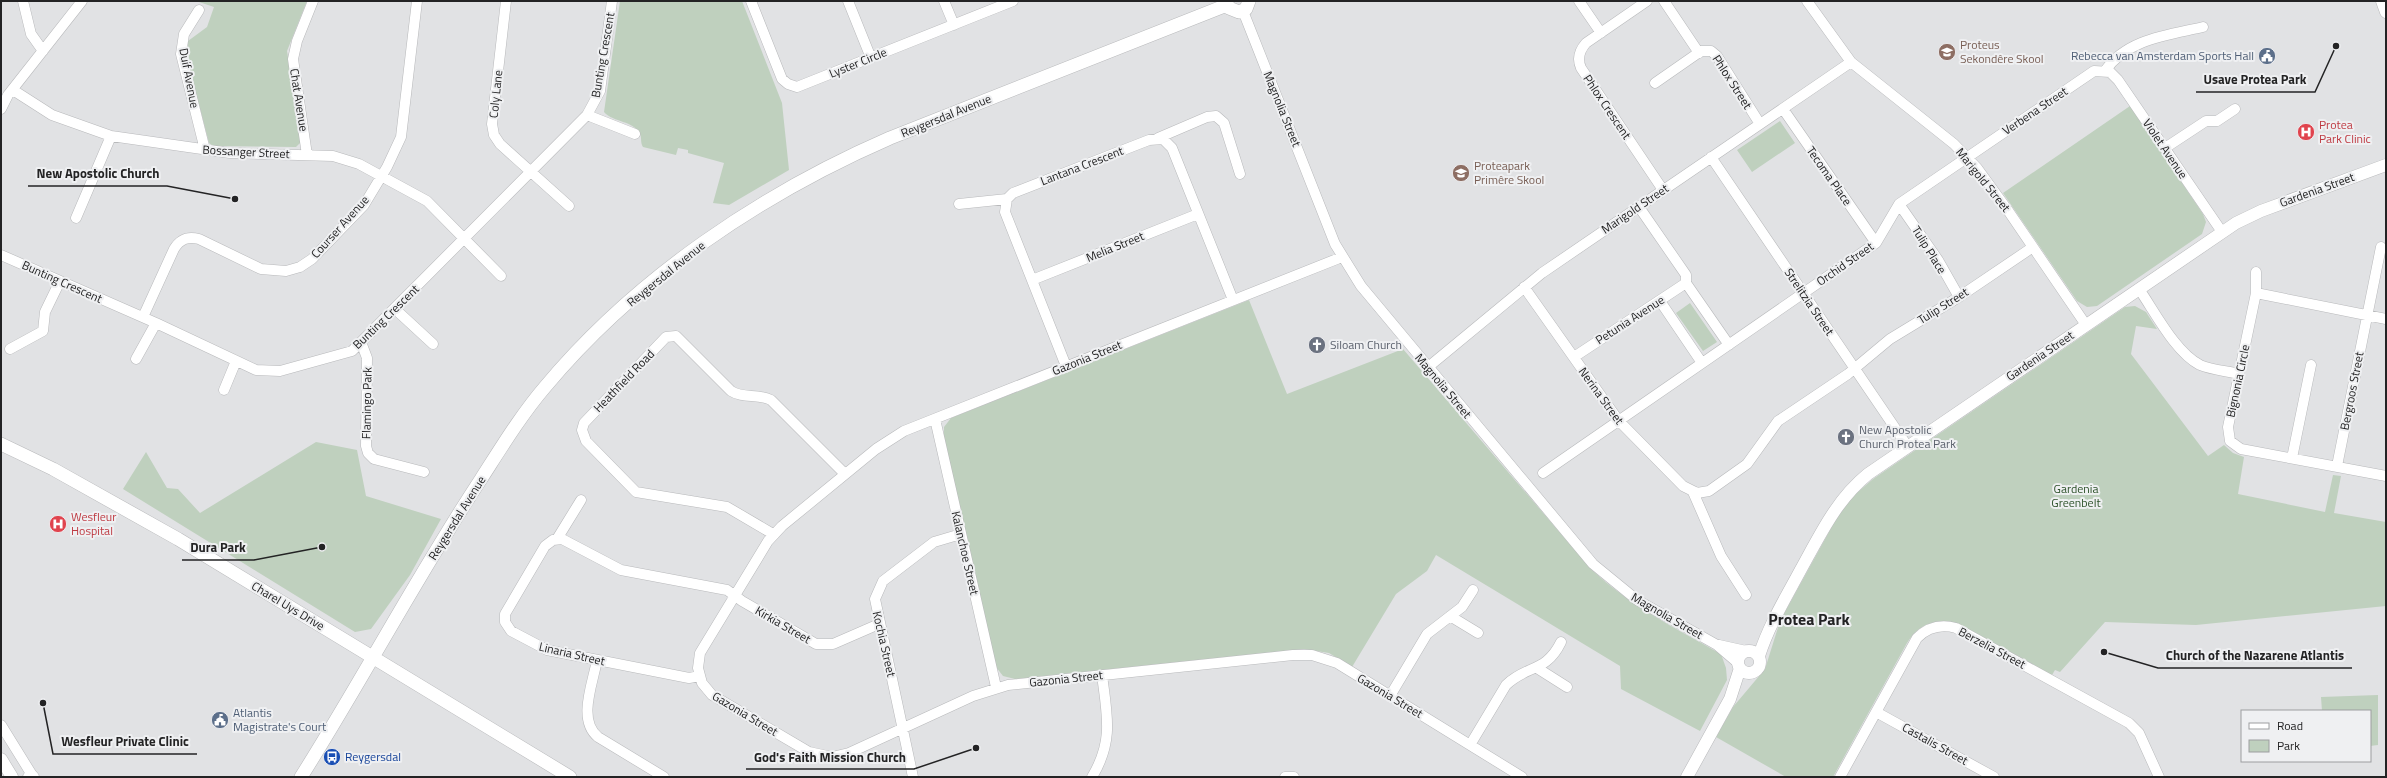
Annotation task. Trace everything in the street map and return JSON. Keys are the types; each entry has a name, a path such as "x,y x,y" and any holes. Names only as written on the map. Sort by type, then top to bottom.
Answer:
{"main road":[{"path":"1227,3 1235,12 1246,6"},
{"name":"Reygersdal Avenue","path":"301,777 374,658 465,504 544,389 611,320 684,258 773,198 862,150 1227,3"},
{"name":"Charel Uys Drive","path":"1,444 54,469 178,539 570,777"}],"street":[{"path":"23,1 32,34 43,51"},
{"path":"2,103 82,1"},
{"name":"Chat Avenue","path":"307,155 293,60 297,41 313,1"},
{"name":"Courser Avenue","path":"143,317 174,248 181,240 190,237 199,239 266,270 279,272 293,270 312,260 364,205 382,176 402,132 416,1"},
{"name":"Coly Lane","path":"506,1 492,129 500,144 530,173 569,206"},
{"name":"Bunting Crescent","path":"1,255 143,317 256,370 280,370 352,351 587,115 600,90 612,1"},
{"name":"Lyster Circle","path":"751,1 780,75 790,86 800,86 1013,1"},
{"path":"848,1 871,58"},
{"path":"944,1 954,25"},
{"path":"1578,1 1601,33"},
{"name":"Phlox Crescent","path":"1648,1 1586,43 1581,50 1579,58 1580,68 1663,190"},
{"name":"Phlox Street","path":"1664,1 1698,53"},
{"name":"Marigold Street","path":"1807,1 1851,62 1937,130 1967,158 2009,212 2086,325"},
{"path":"2382,1 2386,12"},
{"name":"Magnolia Street","path":"1246,6 1342,257 1370,299 1598,568 1637,600 1717,645 1739,665"},
{"name":"Duif Avenue","path":"199,10 184,34 181,54 205,150"},
{"path":"2105,71 2113,58 2140,42 2203,27"},
{"name":"Phlox Street","path":"1655,83 1698,53 1708,50 1714,53 1760,124"},
{"name":"Marigold Street","path":"1427,368 1542,273 1851,62"},
{"name":"Violet Avenue","path":"2105,71 2118,80 2222,232"},
{"name":"Verbena Street","path":"1967,158 2090,74 2105,71"},
{"name":"Bossanger Street","path":"13,90 52,115 111,136 205,150 334,156 345,159 382,176 427,201 501,276"},
{"name":"Tecoma Place","path":"1783,109 1876,243"},
{"path":"2165,148 2206,121 2217,121 2235,109"},
{"path":"587,115 635,134"},
{"name":"Lantana Crescent","path":"1007,199 1013,193 1149,140 1158,138 1207,117 1216,116 1224,123 1240,174"},
{"path":"76,218 111,136"},
{"path":"1158,138 1167,142 1172,148 1232,300"},
{"name":"Strelitzia Street","path":"1711,157 1908,447"},
{"name":"Orchid Street","path":"1543,473 1876,243 1899,204 1967,158"},
{"name":"Gardenia Street","path":"1752,652 1767,632 1838,504 1857,483 2222,232 2261,211 2386,166"},
{"path":"959,204 1007,199 1005,212 1066,366"},
{"name":"Tulip Place","path":"1899,204 1938,260 1959,297"},
{"path":"1639,206 1686,275 1686,283 1729,345"},
{"name":"Melia Street","path":"1032,280 1198,214"},
{"name":"Bergroos Street","path":"2337,466 2381,246"},
{"name":"Tulip Street","path":"1855,368 1890,339 1959,297 2033,247"},
{"name":"Gazonia Street","path":"1342,257 1066,366 935,419 890,439 845,474 774,534 762,549 700,653 700,676 712,695 816,755 841,756 996,687 1302,654 1321,657 1337,663 1522,777"},
{"name":"Bignonia Circle","path":"2256,272 2256,293 2228,427 2230,441 2241,449 2386,476"},
{"path":"10,349 43,331 45,312 60,281"},
{"name":"Petunia Avenue","path":"1574,357 1686,283"},
{"name":"Nerina Street","path":"1524,287 1618,420 1683,486 1693,492 1721,556 1746,595"},
{"path":"2139,289 2176,343 2189,358 2207,368 2239,374"},
{"path":"2256,293 2386,319"},
{"path":"1660,301 1702,363"},
{"path":"395,309 433,344"},
{"path":"136,359 156,323"},
{"name":"Heathfield Road","path":"774,534 727,507 636,492 586,441 582,430 584,423 666,338 676,336 734,393 763,396 771,400 845,474"},
{"name":"Flamingo Park","path":"361,342 367,358 366,446 368,453 374,459 424,472"},
{"path":"224,390 236,361"},
{"path":"2292,458 2311,365"},
{"path":"1693,492 1709,490 1747,464 1778,421 1855,368"},
{"name":"Kalanchoe Street","path":"935,419 996,687"},
{"name":"Linaria Street","path":"581,500 557,538 545,546 507,610 505,622 511,632 537,647 689,678 700,676"},
{"name":"Kochia Street","path":"913,777 879,624 875,599 883,581 934,542 961,534"},
{"path":"557,538 566,540 616,568 728,590 734,595"},
{"path":"1390,696 1427,634 1462,607 1473,590"},
{"name":"Kirkia Street","path":"734,595 816,644 833,644 879,624"},
{"path":"1450,616 1478,633"},
{"name":"Berzelia Street","path":"1840,777 1917,638 1931,628 1949,626 2129,723 2139,733 2159,777"},
{"path":"1470,745 1506,685 1514,679 1552,659 1562,642"},
{"name":"Magnolia Street","path":"1717,645 1752,652"},
{"path":"1687,777 1730,699 1760,666 1752,652 1742,654 1730,699"},
{"path":"597,660 588,712 590,728 598,737 664,777"},
{"path":"1739,665 1743,672 1753,673"},
{"path":"1537,668 1567,687"},
{"path":"1092,777 1102,762 1108,737 1102,675"},
{"name":"Castalis Street","path":"1876,712 1994,777"},
{"path":"1,725 31,776"},
{"path":"1,759 12,777"},
{"path":"1286,777 1294,777"}],"green space":[{"path":"196,1 307,1 287,51 301,137 300,143 296,147 213,146 209,143 186,54 188,41 207,27 214,7"},
{"path":"620,1 742,1 782,103 789,170 729,205 713,203 724,163 688,153 688,150 678,148 676,155 643,147 641,136 637,129 608,116 604,112"},
{"path":"2130,106 2203,214 2206,222 2202,234 2097,306 2087,307 2077,301 2003,193"},
{"path":"1780,121 1795,143 1752,172 1737,150"},
{"path":"1249,300 1287,394 1403,349 1591,569 1637,605 1721,654 1726,668 1727,680 1700,731 1621,689 1620,666 1436,555 1427,571 1396,594 1352,667 1329,653 1304,649 1015,679 1003,676 996,667 944,438 944,427 951,418"},
{"path":"1690,303 1717,342 1703,351 1676,313"},
{"name":"Gardenia Greenbelt","path":"2135,306 2146,312 2157,329 2136,326 2131,354 2208,456 2224,445 2233,453 2244,457 2238,494 2325,512 2333,475 2341,476 2334,513 2386,522 2386,606 2196,625 2105,622 2060,672 2055,670 2052,675 1961,625 1937,622 1924,626 1912,636 1907,643 1833,777 1786,777 1716,737 1733,707 1765,669 1780,621 1835,521 1852,497 1873,479 2125,307"},
{"path":"316,442 357,450 366,496 441,519 410,575 371,629 355,632 123,489 146,452 167,488 178,489 200,513"},
{"path":"2378,695 2378,745 2371,746 2371,710 2322,710 2321,697"}],"place":[{"name":"Usave Protea Park","path":"2336,46"},
{"name":"Proteus Sekondêre Skool","path":"1947,52"},
{"name":"Rebecca van Amsterdam Sports Hall","path":"2267,56"},
{"name":"Protea Park Clinic","path":"2306,132"},
{"name":"Proteapark Primêre Skool","path":"1461,173"},
{"name":"New Apostolic Church","path":"235,199"},
{"name":"Siloam Church","path":"1317,345"},
{"name":"New Apostolic Church Protea Park","path":"1846,437"},
{"name":"Wesfleur Hospital","path":"58,524"},
{"name":"Dura Park","path":"322,547"},
{"name":"Church of the Nazarene Atlantis","path":"2104,652"},
{"name":"Wesfleur Private Clinic","path":"43,703"},
{"name":"Atlantis Magistrate's Court","path":"220,720"},
{"name":"God's Faith Mission Church","path":"976,748"},
{"name":"Reygersdal","path":"332,757"}],"district":[{"name":"Protea Park","path":"1809,619"}]}
